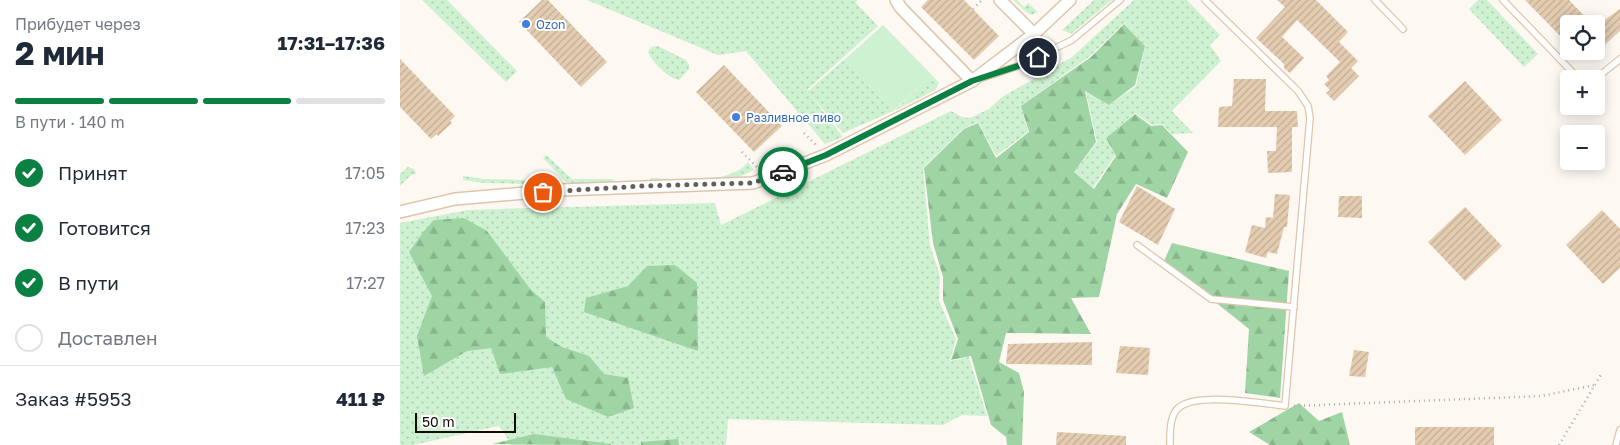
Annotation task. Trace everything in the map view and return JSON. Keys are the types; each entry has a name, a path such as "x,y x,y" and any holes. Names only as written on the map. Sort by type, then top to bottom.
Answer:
{"street":[{"path":"896,0 901,8 972,81"},
{"path":"1000,0 1034,34"},
{"path":"400,212 454,199 570,190 753,183 826,155 972,81 1034,34 1070,0"}],"lane":[{"path":"972,81 1021,65 1072,40 1120,0"},
{"path":"1170,445 1170,427 1176,412 1180,406 1197,400 1241,401 1285,406 1310,118 1308,106 1298,91 1205,0"},
{"path":"1375,0 1403,29"},
{"path":"1503,0 1570,70"},
{"path":"1605,71 1620,59"},
{"path":"1137,245 1211,299 1294,307"},
{"path":"1616,445 1620,430"}],"path":[{"path":"973,9 982,0"},
{"path":"804,133 826,155"},
{"path":"742,152 763,172"},
{"path":"1559,445 1602,373"},
{"path":"1285,406 1541,396 1595,385"}],"green space":[{"path":"422,0 447,0 517,71 506,82"},
{"path":"587,0 857,0 856,3 878,26 807,90 845,59 893,111 843,133 810,94 843,137 825,144 746,51 718,55"},
{"path":"1013,0 1017,0 1024,7 1028,3 1038,12 1031,15"},
{"path":"1094,0 1112,0 1071,34 1062,30"},
{"path":"1134,0 1187,0 1220,35 1210,45 1221,61 1172,111 1193,133 1172,134 1162,124 1152,125 1135,113 1106,138 1115,155 1093,188 1074,172 1097,142 1086,92 1109,105 1136,86 1145,46 1124,23 1090,56 1021,106 1028,132 996,156 978,122 963,129 923,168 930,245 940,276 939,301 956,339 950,361 969,357 987,416 962,415 943,425 728,419 726,445 512,445 499,426 413,445 400,445 400,223 468,210 715,203 721,225 951,111 962,117 970,118 989,109 1002,97 1072,57"},
{"path":"1478,0 1487,0 1538,54 1524,67 1469,9"},
{"path":"1124,24 1145,46 1135,85 1109,105 1085,91 1096,142 1074,172 1094,189 1116,156 1106,138 1135,114 1151,126 1162,125 1188,152 1167,198 1136,184 1117,214 1099,297 1071,298 1091,334 1006,333 999,362 1019,373 1024,392 1022,445 1007,445 1006,437 991,425 971,356 951,360 958,339 943,300 943,277 933,243 924,168 964,129 978,123 996,158 1029,132 1021,106 1091,57"},
{"path":"883,25 932,75 893,111 845,59"},
{"path":"658,46 686,60 689,69 679,80 665,73 650,56 648,52 651,47"},
{"path":"932,75 939,83 935,90 894,111"},
{"path":"546,155 572,179 613,179 614,183 568,184 543,158"},
{"path":"748,162 754,170 730,181 650,183 650,178 716,178 739,170"},
{"path":"408,167 414,169 416,174 411,175 400,186 400,174"},
{"path":"463,176 484,179 528,180 527,184 484,183 463,180"},
{"path":"464,218 487,231 531,290 545,302 546,337 562,347 589,356 604,374 628,378 634,408 608,417 566,399 552,367 500,374 491,348 467,351 424,376 417,336 432,296 409,252 434,220"},
{"path":"1172,243 1289,271 1280,398 1245,393 1249,329 1164,261"},
{"path":"675,265 697,283 698,351 584,312 586,298 628,286 647,266"},
{"path":"1299,403 1319,421 1342,412 1350,445 1270,445 1249,432"},
{"path":"534,434 611,444 611,445 492,444"},
{"path":"678,439 679,445 641,445 641,442"}],"building":[{"path":"542,0 548,0 607,62 581,87 519,22"},
{"path":"928,0 964,0 999,36 974,60 921,7"},
{"path":"1277,0 1316,0 1348,32 1339,42 1358,61 1351,68 1359,76 1334,101 1326,93 1330,90 1324,84 1329,80 1326,76 1340,62 1297,20 1282,37 1304,58 1290,73 1284,68 1284,64 1256,38 1285,7"},
{"path":"1525,0 1569,0 1583,15 1560,15 1560,36"},
{"path":"1620,9 1620,31 1605,45 1605,20"},
{"path":"400,59 455,116 450,121 452,123 438,136 437,134 431,139 400,107"},
{"path":"724,65 782,126 754,152 696,92"},
{"path":"1234,79 1266,79 1265,111 1297,111 1298,127 1292,127 1292,172 1268,173 1267,151 1276,151 1277,127 1218,127 1219,107 1232,106"},
{"path":"1465,81 1502,120 1465,155 1428,116"},
{"path":"1137,186 1175,209 1158,245 1119,222"},
{"path":"1275,194 1290,195 1287,227 1284,227 1277,254 1268,252 1266,258 1245,252 1252,225 1265,228 1266,217 1273,218"},
{"path":"1339,196 1362,196 1362,218 1338,217"},
{"path":"1465,207 1502,246 1465,281 1428,242"},
{"path":"1602,210 1620,229 1620,268 1603,284 1566,245"},
{"path":"1092,342 1092,365 1006,364 1008,344"},
{"path":"1120,346 1150,348 1148,375 1116,373"},
{"path":"1354,350 1369,352 1365,377 1349,376"},
{"path":"1415,427 1494,427 1494,445 1415,445"},
{"path":"1057,432 1126,436 1126,445 1056,445"}],"way so far":[{"path":"543,192 643,186 753,183 783,172"}],"place":[{"name":"Ozon","path":"526,24"},
{"name":"Разливное пиво","path":"736,117"}],"route":[{"path":"783,172 826,155 972,81 1021,65 1038,57"}]}
